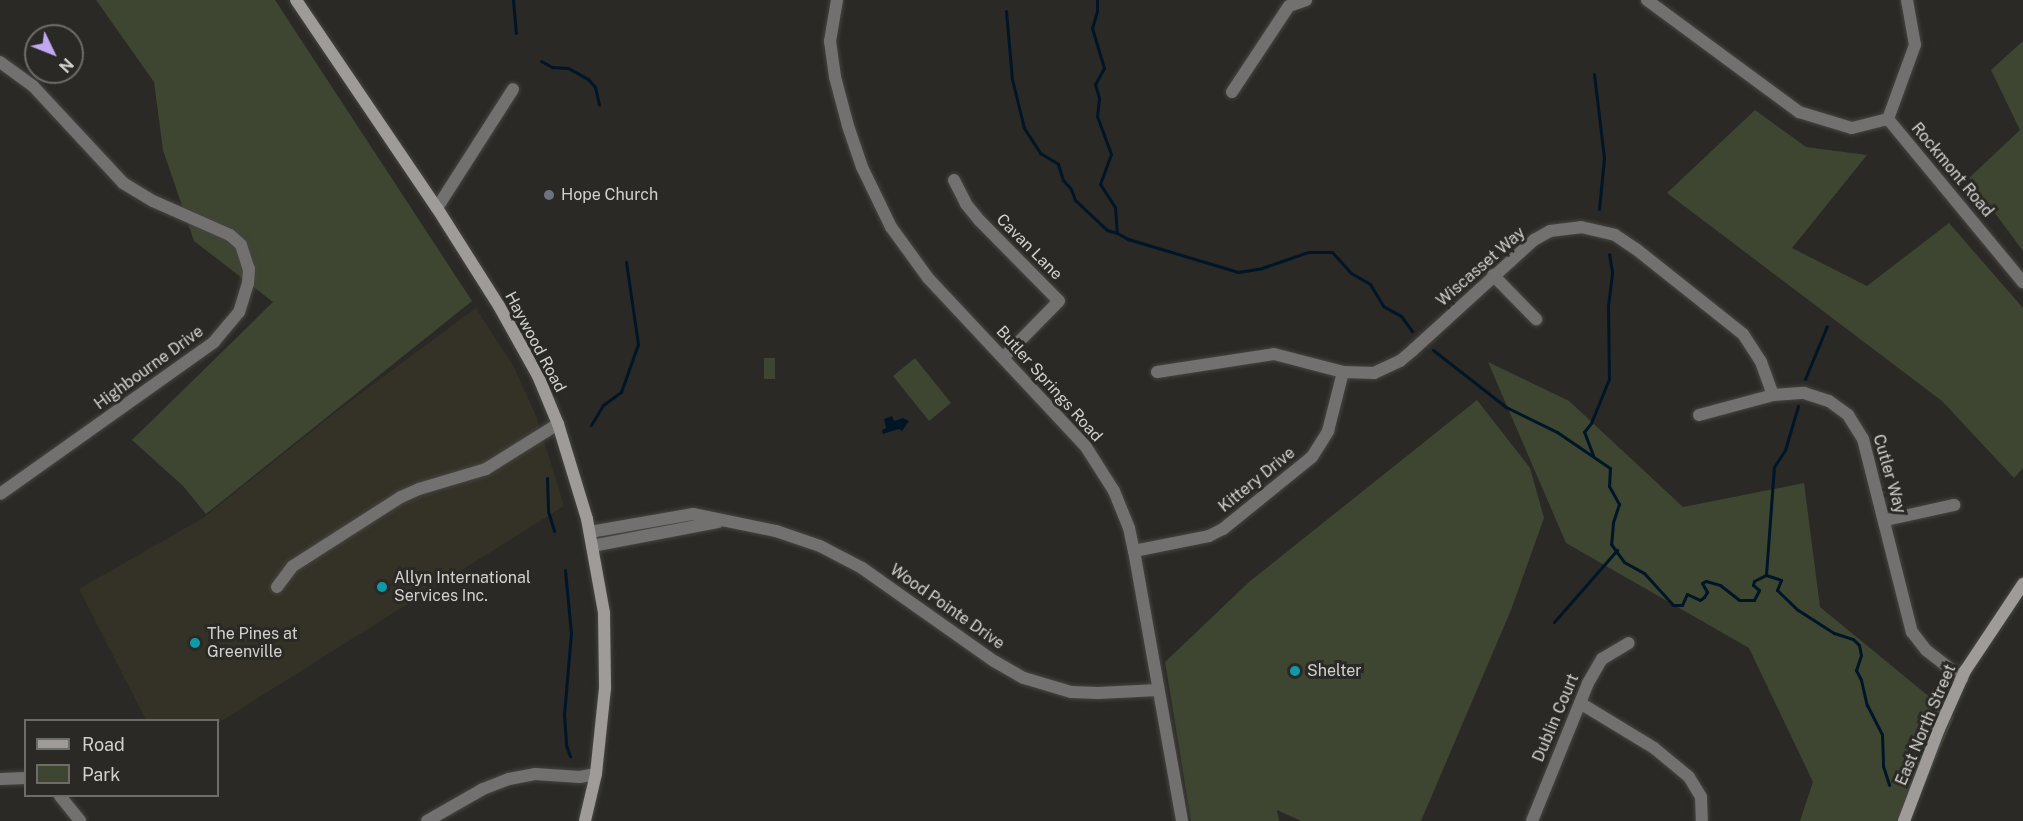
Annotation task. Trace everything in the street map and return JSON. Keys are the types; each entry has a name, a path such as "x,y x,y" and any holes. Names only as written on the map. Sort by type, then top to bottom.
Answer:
{"main road":[{"name":"Haywood Road","path":"296,0 437,208 522,346 538,376 558,424 590,532 604,613 605,677 596,774 585,821"},
{"name":"East North Street","path":"1904,821 1962,678 2020,592"}],"street":[{"name":"Butler Springs Road","path":"837,0 830,41 835,77 848,126 879,204 907,250 928,278 1086,447 1102,470 1129,528 1182,821"},
{"path":"1232,92 1288,3 1306,0"},
{"path":"1647,0 1799,112 1852,128 1888,119"},
{"name":"Rockmont Road","path":"1907,0 1915,45 1888,119 2023,282"},
{"name":"Highbourne Drive","path":"0,62 44,97 123,183 153,201 230,235 241,245 249,269 246,290 239,312 213,342 0,494"},
{"path":"437,208 513,89"},
{"name":"Cavan Lane","path":"954,180 966,204 980,221 1059,301 1004,357"},
{"name":"Wiscasset Way","path":"1157,372 1274,354 1343,372 1374,373 1400,361 1521,250 1550,231 1581,226 1615,235 1636,249 1743,334 1761,362 1773,395"},
{"path":"1493,275 1536,319"},
{"name":"Kittery Drive","path":"1134,551 1209,536 1223,529 1304,464 1321,445 1328,431 1343,372"},
{"name":"Cutler Way","path":"1699,415 1773,395 1804,393 1816,396 1848,415 1863,439 1886,520 1912,632 1926,650 1962,678"},
{"path":"276,587 292,566 401,497 419,489 486,469 558,424"},
{"path":"1886,520 1954,505"},
{"name":"Wood Pointe Drive","path":"590,532 693,514 796,537 844,558 881,580 994,661 1024,678 1071,692 1158,690"},
{"name":"Wood Pointe Drive","path":"592,546 722,521"},
{"name":"Dublin Court","path":"1532,821 1580,703 1602,659 1629,643"},
{"path":"1580,703 1644,741 1689,777 1701,797 1702,821"},
{"path":"428,821 483,789 509,778 535,774 580,777 596,774"},
{"path":"0,779 24,778"},
{"path":"62,797 80,821"}],"shaded area":[{"path":"476,308 514,367 537,418 564,506 219,722 219,719 145,719 79,589 203,518 341,408"}],"green space":[{"path":"96,0 275,0 472,301 206,514 183,486 132,440 273,302 194,241 163,150 154,82"},
{"path":"2023,41 2023,251 1969,178 2020,130 1991,70"},
{"path":"1755,110 1806,147 1867,155 1792,248 1867,286 1949,223 2023,308 2023,468 2014,478 1942,401 1667,193"},
{"path":"764,358 775,358 775,379 764,379"},
{"path":"915,358 951,403 929,421 893,376"},
{"path":"1488,362 1569,401 1683,507 1804,483 1820,607 1954,717 1909,821 1800,821 1813,782 1749,648 1566,543"},
{"path":"1477,400 1530,468 1544,518 1511,610 1421,821 1301,821 1277,810 1279,821 1191,821 1165,662 1249,582"}],"water":[{"path":"892,416 894,421 903,418 909,421 902,431 899,429 883,434 882,430 886,428 884,419"}],"waterway":[{"path":"513,0 516,33"},
{"path":"1097,0 1097,11 1092,28 1104,68 1095,84 1099,98 1097,116 1111,154 1100,184 1115,207 1117,233 1128,239 1238,272 1262,268 1308,252 1332,252 1351,273 1370,284 1383,306 1401,316 1412,331"},
{"path":"1006,11 1012,79 1024,128 1040,153 1058,164 1063,180 1071,189 1075,200 1107,230 1117,233"},
{"path":"541,61 552,67 568,68 588,79 595,87 599,105"},
{"path":"1594,74 1604,158 1599,209"},
{"path":"1593,455 1584,432 1591,423 1609,379 1608,306 1612,272 1609,254"},
{"path":"591,425 603,405 621,392 638,344 626,262"},
{"path":"1805,379 1827,326"},
{"path":"1433,350 1506,407 1557,432 1610,468 1609,486 1619,504 1613,523 1611,544 1624,562 1644,573 1673,605 1682,605 1687,594 1700,600 1707,592 1702,583 1706,581 1720,585 1739,600 1754,600 1759,590 1753,585 1754,581 1766,575 1781,580 1777,590 1798,610 1834,633 1853,639 1859,645 1861,655 1856,670 1867,705 1882,734 1883,766 1889,785"},
{"path":"1766,575 1774,467 1785,450 1798,406"},
{"path":"547,478 548,511 554,531"},
{"path":"1554,622 1617,550"},
{"path":"565,570 571,633 564,714 566,745 570,756"}],"place":[{"name":"Hope Church","path":"549,195"},
{"name":"Allyn International Services Inc.","path":"382,587"},
{"name":"The Pines at Greenville","path":"195,643"},
{"name":"Shelter","path":"1295,671"}]}
